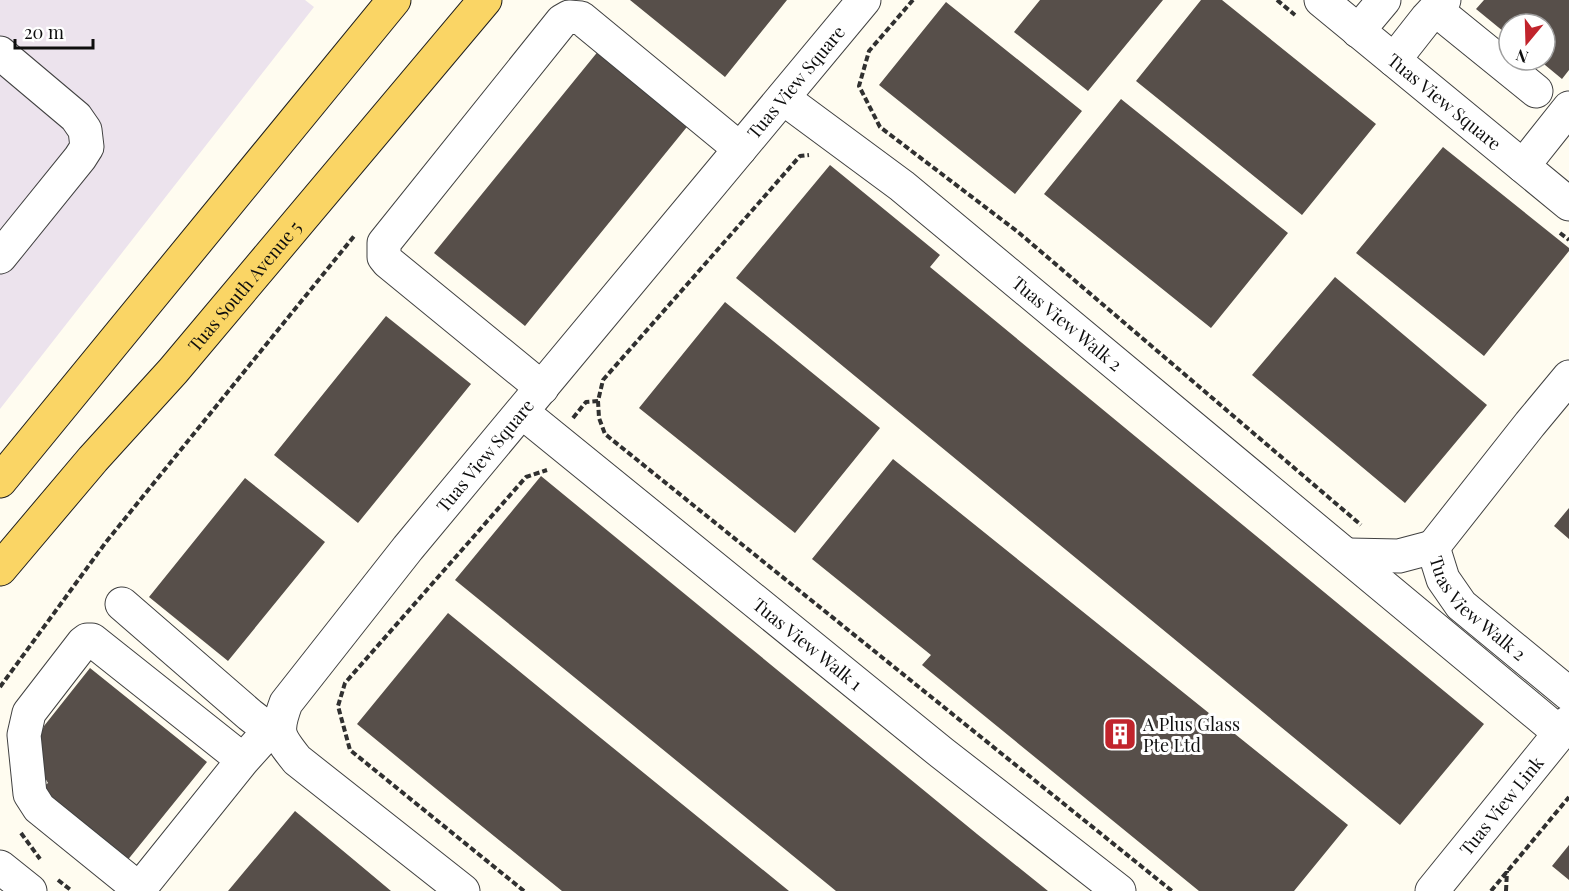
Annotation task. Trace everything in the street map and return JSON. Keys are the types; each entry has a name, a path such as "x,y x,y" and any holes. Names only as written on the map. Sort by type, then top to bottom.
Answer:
{"main road":[{"path":"0,481 394,0"},
{"name":"Tuas South Avenue 5","path":"0,569 38,527 93,459 173,371 485,0"}],"street":[{"name":"Tuas View Square","path":"275,734 286,703 408,548 864,0"},
{"name":"Tuas View Square","path":"1321,0 1569,204"},
{"path":"1358,31 1384,0"},
{"path":"1394,60 1440,5 1536,91"},
{"name":"Tuas View Walk 1","path":"740,149 581,18 569,17 562,21 384,243 384,257 532,400 556,439 1105,885"},
{"path":"0,53 76,117 85,130 87,147 0,257"},
{"name":"Tuas View Walk 2","path":"783,98 902,186 1358,542 1565,727"},
{"path":"1523,166 1569,108"},
{"path":"1433,547 1569,377"},
{"name":"Tuas View Walk 2","path":"1358,542 1399,556 1433,547 1443,579 1461,605 1569,694"},
{"path":"122,604 275,734 297,760 463,891"},
{"path":"243,760 92,640 83,643 29,713 25,725 30,794 34,802 128,880 139,885 145,882 243,760 275,734"},
{"name":"Tuas View Link","path":"1438,889 1565,727"},
{"path":"0,867 42,877"}],"path":[{"path":"913,0 869,51 859,86 880,127 1018,232 1358,542"},
{"path":"810,155 800,156 603,380 598,401 599,418 605,434 1172,891"},
{"path":"0,687 106,542 361,228"},
{"path":"524,891 350,750 338,706 345,683 526,477 547,470 545,452 586,402 598,401"},
{"path":"1491,891 1569,797"},
{"path":"19,831 42,877 72,891"},
{"path":"1506,891 1508,871"}],"shaded area":[{"path":"0,0 305,0 314,7 0,409"}],"building":[{"path":"630,0 787,0 725,77"},
{"path":"1040,0 1163,0 1088,91 1014,32"},
{"path":"1201,0 1222,0 1376,124 1302,215 1136,81"},
{"path":"1484,0 1569,0 1569,70 1562,79 1554,72 1557,72 1557,12 1497,12 1497,26 1476,9"},
{"path":"946,2 1082,111 1015,194 879,85"},
{"path":"604,44 695,117 525,326 434,253"},
{"path":"1121,99 1288,233 1211,328 1044,194"},
{"path":"1443,147 1569,248 1569,251 1484,356 1356,253"},
{"path":"830,165 940,255 930,267 1484,724 1400,825 736,278"},
{"path":"1335,277 1487,405 1405,503 1252,375"},
{"path":"725,302 880,428 795,533 639,408"},
{"path":"386,316 471,384 358,523 274,455"},
{"name":"A Plus Glass Pte Ltd","path":"893,459 1348,825 1294,891 1199,891 922,665 931,655 812,559"},
{"path":"541,476 1048,891 836,891 455,580"},
{"path":"245,478 325,542 228,661 149,597"},
{"path":"1569,508 1569,539 1554,526"},
{"path":"448,613 789,891 562,891 452,802 357,724"},
{"path":"90,668 207,762 122,867 32,795 48,783 39,768 38,740 44,726"},
{"path":"295,811 354,860 391,891 228,891"},
{"path":"1569,845 1569,880 1552,866"}],"place":[{"name":"A Plus Glass Pte Ltd","path":"1120,734"}]}
